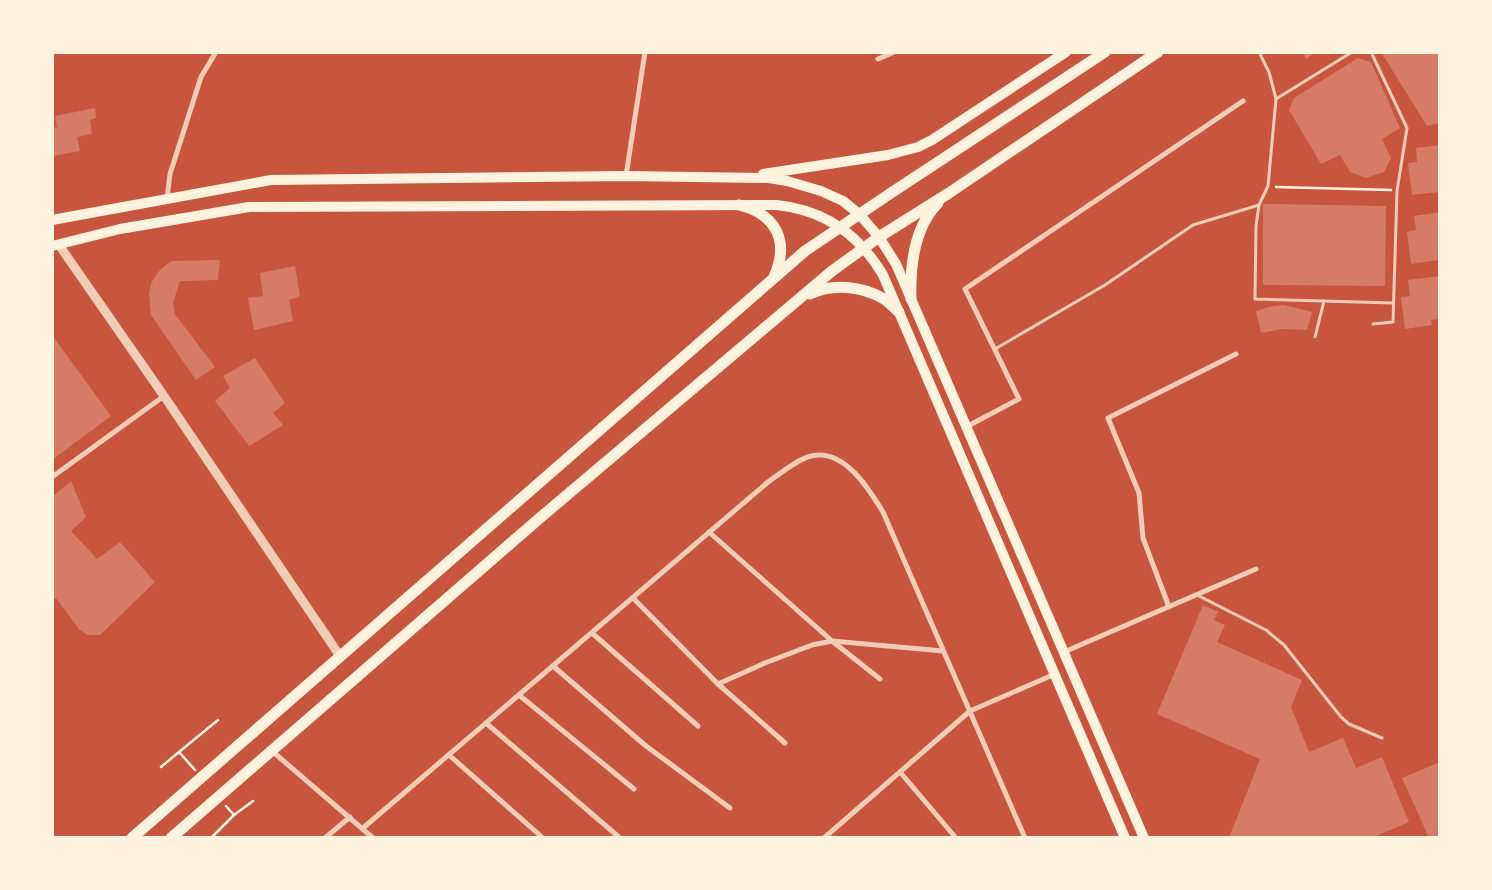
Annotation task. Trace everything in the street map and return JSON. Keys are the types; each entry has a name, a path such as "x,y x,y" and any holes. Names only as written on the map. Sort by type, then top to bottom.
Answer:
{"highway":[{"path":"132,838 805,251 1105,52"},
{"path":"171,838 534,523 801,298 879,236 949,192 1158,52"},
{"path":"911,299 911,276 919,236 926,220 936,205 949,192"},
{"path":"739,205 761,213 771,221 778,232 781,242 781,255 773,280"},
{"path":"801,298 818,290 833,287 850,288 866,291 884,299 899,312"}],"main road":[{"path":"742,177 888,155 918,147 932,140 1066,52"},
{"path":"52,220 271,180 626,176 742,177 769,178 813,188 839,199 859,214 879,236 892,255 1144,838"},
{"path":"56,246 120,229 249,207 739,205 796,207 812,212 840,227 864,248 884,275 1126,838"}],"street":[{"path":"167,199 170,174 201,77 216,52"},
{"path":"626,176 645,52"},
{"path":"878,60 894,52"},
{"path":"966,427 1019,399 965,288 1243,101"},
{"path":"56,246 164,396 340,656"},
{"path":"1169,607 1143,538 1140,493 1108,418 1236,354"},
{"path":"52,477 164,396"},
{"path":"363,828 768,482 794,464 811,456 823,455 847,466 862,480 883,512 1025,838"},
{"path":"709,532 832,641 880,679"},
{"path":"1063,652 1256,569"},
{"path":"633,598 718,684 785,743"},
{"path":"592,633 698,726"},
{"path":"718,684 764,663 812,645 832,641 944,651"},
{"path":"553,666 646,746 730,808"},
{"path":"824,838 970,711 1055,674"},
{"path":"519,695 634,789"},
{"path":"486,723 620,838"},
{"path":"272,750 374,838"},
{"path":"449,755 543,838"},
{"path":"900,772 956,838"},
{"path":"325,838 350,817"}],"lane":[{"path":"1259,52 1269,72 1276,99 1268,186 1260,205 1256,226 1255,299 1394,303"},
{"path":"1276,99 1352,52"},
{"path":"1371,52 1407,128 1397,190 1393,322 1373,324"},
{"path":"994,349 1105,285 1193,226 1260,205"},
{"path":"1314,337 1324,301"},
{"path":"1196,595 1266,630 1284,645 1349,724 1382,738"}],"path":[{"path":"1268,186 1397,190"},
{"path":"179,752 218,720"},
{"path":"211,838 234,815"}],"building":[{"path":"1303,52 1316,52 1306,59"},
{"path":"1381,52 1440,52 1440,123 1427,126"},
{"path":"1358,58 1371,62 1400,128 1382,139 1391,158 1384,172 1366,178 1350,172 1340,155 1321,164 1289,110 1294,98"},
{"path":"95,108 96,118 90,120 92,134 77,137 80,151 52,156 52,128 57,127 55,116"},
{"path":"1440,145 1440,192 1412,195 1408,163 1417,162 1416,148"},
{"path":"1263,204 1386,206 1385,286 1263,285"},
{"path":"1440,212 1440,255 1437,255 1438,260 1411,264 1407,232 1416,230 1414,216"},
{"path":"220,260 218,280 180,281 173,303 175,314 215,367 196,380 151,315 149,294 151,283 159,271 171,261"},
{"path":"295,266 300,296 289,300 293,321 254,330 248,298 263,296 260,273"},
{"path":"1440,276 1440,319 1431,320 1432,325 1405,329 1401,297 1410,296 1408,280"},
{"path":"1283,305 1312,312 1307,330 1283,329 1261,333 1256,311"},
{"path":"52,335 111,416 52,460"},
{"path":"255,358 285,403 273,413 283,425 249,446 215,401 230,388 223,376"},
{"path":"71,481 86,517 71,531 97,559 120,542 155,582 100,635 87,635 79,629 56,598 52,601 52,497"},
{"path":"1203,605 1218,612 1214,620 1225,625 1217,642 1302,680 1291,707 1309,752 1343,738 1356,768 1382,757 1409,822 1371,838 1229,838 1260,759 1157,714"},
{"path":"1440,762 1440,838 1429,838 1402,778"}]}
